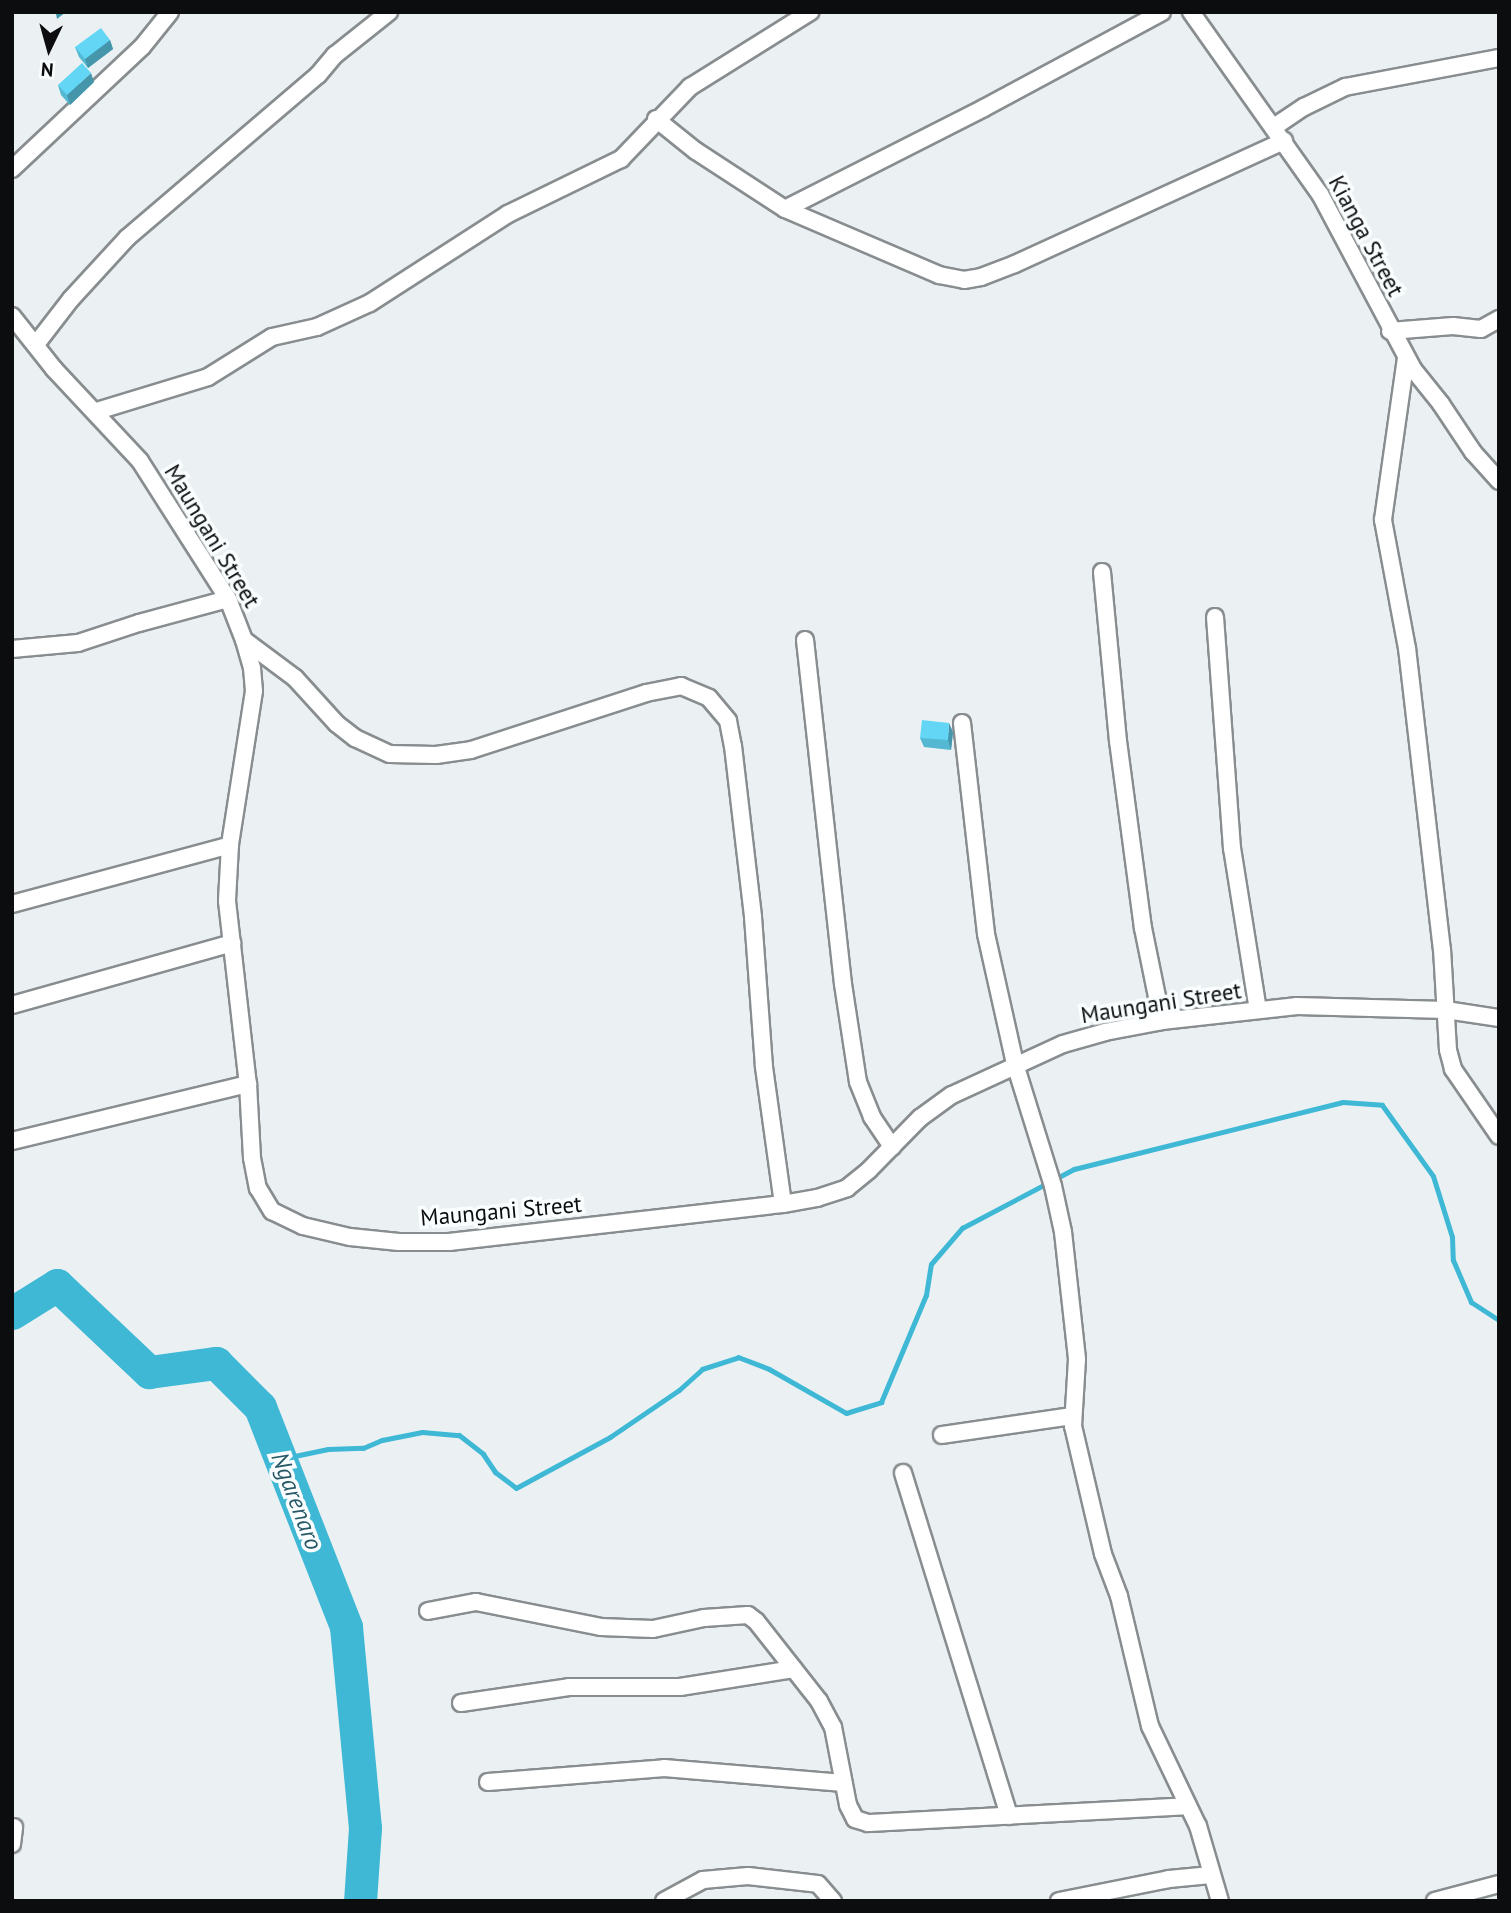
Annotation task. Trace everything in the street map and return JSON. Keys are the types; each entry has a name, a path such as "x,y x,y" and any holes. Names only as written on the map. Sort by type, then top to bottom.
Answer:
{"street":[{"path":"12,169 142,47 170,12"},
{"path":"37,343 71,299 127,238 318,75 335,55 389,12"},
{"path":"97,411 208,377 272,337 317,327 370,303 508,214 621,159 690,86 810,12"},
{"path":"785,209 984,108 1162,12"},
{"name":"Kianga Street","path":"1191,12 1320,194 1406,358 1473,452 1499,481"},
{"path":"1274,127 1304,107 1345,87 1499,58"},
{"path":"656,119 696,150 785,209 939,275 964,280 981,277 1284,141"},
{"name":"Maungani Street","path":"12,316 37,343 54,369 97,411 140,461 228,599 244,640 252,668 254,691 230,845 227,901 248,1084 252,1158 258,1188 272,1211 303,1226 350,1237 398,1242 449,1242 783,1204 817,1198 847,1188 920,1118 952,1096 1016,1063 1063,1044 1162,1021 1258,1010 1349,1005 1446,1010 1499,1018"},
{"path":"1390,331 1453,326 1481,329 1499,319"},
{"path":"1406,358 1383,520 1407,648 1442,949 1448,1050 1453,1069 1499,1136"},
{"path":"1102,572 1143,928 1162,1021"},
{"path":"12,649 78,643 228,599"},
{"path":"1215,617 1233,848 1258,1010"},
{"path":"244,640 309,691 337,724 355,738 390,754 436,755 471,750 646,693 681,686 709,698 728,720 733,746 752,916 764,1067 783,1204"},
{"path":"805,640 843,984 858,1082 872,1116 892,1147"},
{"path":"962,723 986,934 1016,1063 1053,1186 1063,1232 1077,1359 1073,1416 1101,1544 1119,1596 1150,1726 1198,1826 1220,1901"},
{"path":"12,904 230,845"},
{"path":"12,1005 232,943"},
{"path":"12,1141 248,1084"},
{"path":"942,1435 1073,1416"},
{"path":"903,1473 1009,1816"},
{"path":"428,1611 476,1602 601,1628 653,1629 704,1618 748,1615 756,1620 820,1701 832,1727 843,1783 855,1819 868,1823 1188,1806"},
{"path":"461,1703 569,1687 680,1687 794,1669"},
{"path":"488,1782 664,1768 843,1783"},
{"path":"12,1844 14,1827"},
{"path":"1059,1901 1169,1879 1211,1875"},
{"path":"664,1901 703,1880 748,1876 818,1884 832,1901"},
{"path":"1435,1901 1499,1884"}],"building":[{"path":"101,28 110,40 85,59 75,47"},
{"path":"82,63 91,73 67,95 58,85"},
{"path":"922,720 949,723 948,740 920,738"}],"waterway":[{"path":"280,1459 328,1449 363,1448 382,1440 422,1432 459,1435 483,1454 495,1472 516,1488 610,1437 679,1390 702,1369 738,1357 769,1369 846,1413 881,1402 926,1295 931,1264 962,1228 1074,1169 1343,1102 1382,1105 1433,1176 1452,1237 1453,1260 1471,1302 1499,1320"},
{"name":"Ngarenaro","path":"12,1313 57,1285 149,1372 216,1363 260,1407 346,1627 365,1828 360,1901"}]}
